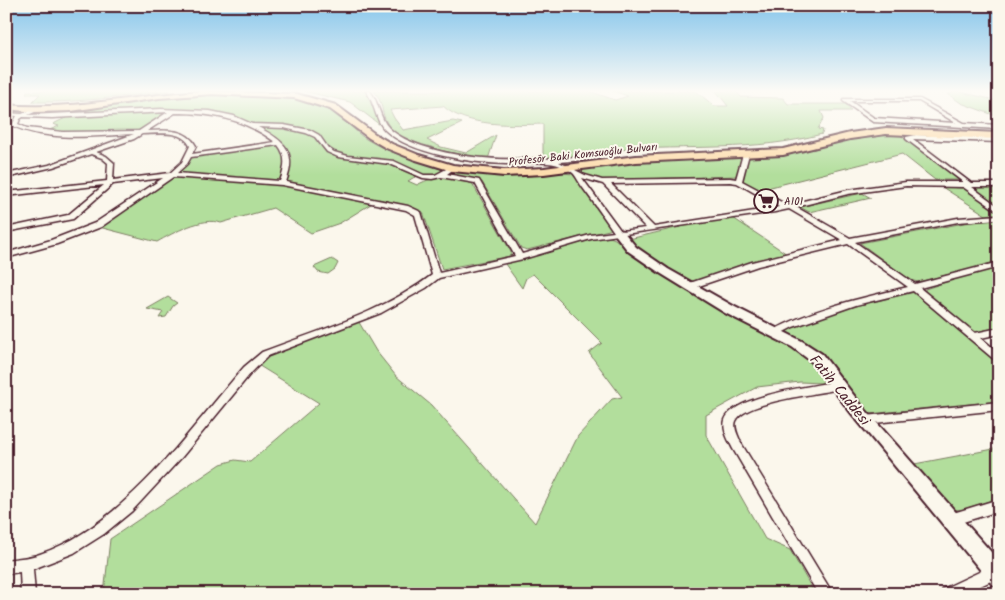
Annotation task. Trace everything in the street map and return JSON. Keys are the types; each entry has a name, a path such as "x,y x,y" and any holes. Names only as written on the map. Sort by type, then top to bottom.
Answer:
{"main road":[{"name":"Profesör Baki Komsuoğlu Bulvarı","path":"349,119 389,146 416,157 452,168 504,173 634,153 777,147 838,132 874,127 910,127 999,134"},
{"name":"Profesör Baki Komsuoğlu Bulvarı","path":"363,119 387,138 440,158 488,166 554,165 569,168 630,159 792,150 850,136 886,131 999,134"}],"street":[{"path":"6,256 54,242 98,225 172,175 185,163 193,146 188,138 176,133 145,131 50,133 19,128 14,123 17,119"},
{"path":"6,176 51,166 132,138 162,119"},
{"path":"238,119 280,143 288,155 288,168 282,183"},
{"path":"382,119 384,126 396,135 440,152 465,158 496,162 536,162 554,165 579,176 623,232"},
{"path":"872,119 999,127"},
{"path":"952,119 964,126"},
{"path":"251,125 310,132 318,136 325,150 340,156 390,163 424,177 441,175 478,182 520,257"},
{"path":"999,140 908,138 999,210"},
{"path":"188,156 280,143"},
{"path":"6,230 70,217 110,183 111,163 104,157 90,152"},
{"path":"739,182 746,154"},
{"path":"441,175 452,168"},
{"path":"569,168 583,176 605,182 719,179 739,182 849,241 914,288 999,359"},
{"path":"6,194 172,175 282,183 414,211 418,214 436,276"},
{"path":"583,176 623,232"},
{"path":"605,182 652,228"},
{"path":"6,567 48,559 77,546 104,528 158,475 229,394 253,362 281,348 378,311 423,286 436,276 520,257 590,237 787,207 853,191 906,184 999,185"},
{"path":"690,286 755,264 849,241 958,220 999,216"},
{"name":"Fatih Caddesi","path":"623,232 626,243 641,255 730,310 811,352 823,364 865,420 996,574"},
{"path":"776,333 790,325 853,304 999,264"},
{"path":"972,337 999,331"},
{"path":"826,594 737,446 731,434 730,424 733,415 757,402 839,385"},
{"path":"865,420 999,406"},
{"path":"950,520 999,505"},
{"path":"26,564 28,594"},
{"path":"948,594 996,574"}],"green space":[{"path":"63,119 163,119 147,130 61,133 47,131 59,126 53,124"},
{"path":"234,119 344,119 361,135 375,144 444,170 435,174 418,176 408,181 417,185 431,179 444,178 472,183 511,252 511,256 442,269 423,212 413,207 379,199 340,223 311,233 273,208 221,223 214,221 197,224 180,230 157,242 95,226 172,175 188,156 279,143"},
{"path":"372,119 378,119 380,125"},
{"path":"386,119 395,119 403,130 453,121 462,123 427,140 441,147 466,153 496,135 488,158 450,152 406,139 388,124"},
{"path":"468,119 823,119 818,129 823,130 822,134 797,140 746,146 618,150 585,156 546,159 495,159 543,157 543,124 518,125"},
{"path":"893,133 908,135 900,135 960,180 935,180 902,154 759,190 743,181 747,159 751,156 793,153 860,136"},
{"path":"741,157 738,176 604,180 587,176 578,169 624,161"},
{"path":"452,171 503,176 573,174 613,225 613,229 527,250 521,248 482,182 448,173"},
{"path":"971,186 999,188 999,206 974,189"},
{"path":"942,187 964,188 998,213 986,215"},
{"path":"862,193 871,198 809,212 800,207"},
{"path":"733,218 787,254 690,282 685,281 633,246 629,239 693,224"},
{"path":"999,219 999,262 918,282 910,280 860,243 964,223"},
{"path":"610,237 655,270 730,317 793,347 812,360 826,378 821,383 800,382 757,387 706,415 706,435 765,539 790,550 815,594 104,594 110,539 221,464 235,460 250,462 319,403 253,362 357,319 376,351 396,376 431,405 535,523 578,436 612,399 622,397 589,353 602,343 533,274 526,278 522,288 505,264 594,239"},
{"path":"332,259 338,263 335,269 328,274 318,272 314,267"},
{"path":"999,267 999,327 977,332 970,331 925,293 925,289 983,270"},
{"path":"915,292 999,364 999,401 869,414 786,332 794,327 852,307"},
{"path":"168,297 177,303 166,317 159,318 163,312 147,309"},
{"path":"999,448 999,498 961,510 952,509 909,465"}],"place":[{"name":"A101","path":"766,201"}]}
